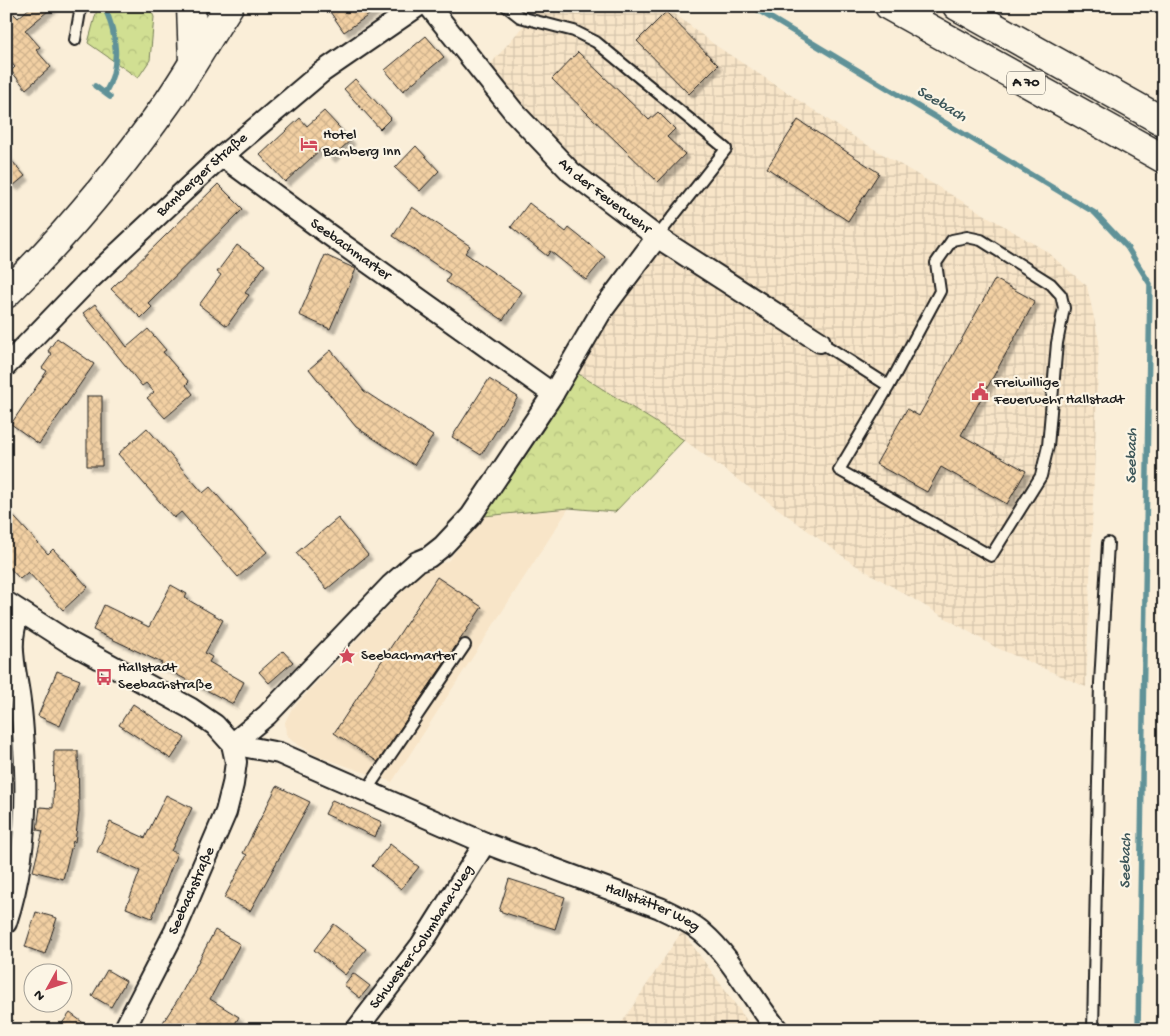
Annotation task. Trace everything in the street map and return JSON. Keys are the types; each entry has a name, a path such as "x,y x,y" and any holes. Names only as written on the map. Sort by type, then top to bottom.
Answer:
{"main road":[{"path":"190,6 193,62"},
{"path":"6,294 40,261 92,202 161,112 229,6"},
{"name":"A 70","path":"888,6 1164,159"},
{"name":"A 70","path":"957,6 1164,122"}],"street":[{"name":"Bamberger Straße","path":"6,366 87,282 222,156 322,72 418,6"},
{"name":"An der Feuerwehr","path":"429,6 514,112 571,172 657,237 820,342"},
{"name":"Seebachmarter","path":"222,156 313,224 553,394"},
{"path":"232,744 267,715 391,584 417,562 429,557 443,546 460,528 488,492 553,394 601,312 657,237"},
{"path":"13,607 67,641 190,708 215,724 232,744 280,753 485,843"},
{"path":"6,923 19,867 25,829 25,770 21,702 11,648 13,607"},
{"name":"Seebachstraße","path":"124,1030 175,931 226,812 236,762 232,744"},
{"name":"Schwester-Columbana-Weg","path":"356,1030 421,945 485,843"},
{"name":"Hallstätter Weg","path":"485,843 660,908 681,918 704,933 749,988 778,1030"}],"lane":[{"path":"74,40 81,6"},
{"path":"506,6 520,17 574,31 596,42 726,149 657,237"},
{"path":"967,237 981,240 1051,284 1061,295 1064,308 1057,343 1048,446 1041,476 991,556 839,470 889,386 940,292 936,263 952,240 967,237"},
{"path":"820,342 889,386"},
{"path":"1093,1030 1100,683 1108,542"},
{"path":"366,791 465,644"}],"shaded area":[{"path":"589,6 653,6 675,14 715,45 859,140 1046,251 1087,286 1099,341 1086,687 995,647 852,563 684,440 577,373 615,306 672,233 612,193 571,159 532,118 489,66 536,11 554,12"},
{"path":"569,508 392,782 315,755 292,741 286,734 285,722 291,710 413,580 429,568 448,561 484,516"},
{"path":"682,931 754,1030 617,1030"}],"green space":[{"path":"98,6 149,6 154,17 150,60 138,78 88,43"},
{"path":"577,373 684,440 615,512 569,508 484,516 545,427"}],"building":[{"path":"6,6 18,18 32,6 54,6 25,30 40,47 36,50 51,67 26,89 11,71 15,67 6,57"},
{"path":"326,6 382,6 344,32"},
{"path":"666,12 718,65 689,94 637,41"},
{"path":"426,36 444,57 403,91 385,70"},
{"path":"578,52 649,120 658,112 675,129 667,137 685,154 658,182 552,79"},
{"path":"355,79 391,118 380,129 344,89"},
{"name":"Hotel Bamberg Inn","path":"324,111 351,140 331,158 322,148 285,182 260,155 300,118 307,126"},
{"path":"798,120 879,173 848,221 767,168"},
{"path":"416,146 439,171 420,191 395,168"},
{"path":"6,154 25,176 13,186 6,178"},
{"path":"218,184 243,209 148,303 152,307 141,318 111,289"},
{"path":"529,203 566,232 569,228 605,257 586,280 550,251 547,256 511,227"},
{"path":"412,207 470,246 465,253 522,292 503,320 446,282 450,274 393,236"},
{"path":"237,245 265,265 245,293 249,295 227,326 199,305 221,275 217,272"},
{"path":"325,255 356,269 330,329 299,315"},
{"path":"995,279 1035,301 961,435 1026,471 1007,504 941,467 927,492 876,464 907,409 919,416"},
{"path":"95,304 127,347 148,329 166,350 163,352 189,382 186,385 193,394 165,418 147,398 154,392 146,383 142,386 83,313"},
{"path":"57,338 94,364 39,444 11,424 47,371 42,368 52,354 48,351"},
{"path":"331,350 364,391 433,436 414,465 356,427 309,369"},
{"path":"489,379 518,397 481,455 452,437"},
{"path":"87,396 102,396 102,466 87,466"},
{"path":"147,428 203,493 210,487 267,552 238,577 181,512 174,518 118,454"},
{"path":"6,508 48,554 53,549 88,587 63,610 28,572 20,579 6,564"},
{"path":"338,518 368,555 327,589 296,553"},
{"path":"437,577 482,607 378,762 334,733"},
{"path":"171,585 187,594 185,598 223,620 205,653 212,657 209,662 244,682 233,704 160,666 162,663 93,630 104,605 149,627"},
{"path":"283,651 293,662 269,683 259,672"},
{"path":"57,671 80,680 60,726 38,716"},
{"path":"133,704 185,738 171,759 119,725"},
{"path":"54,751 78,751 79,812 75,842 73,841 63,879 33,871 43,831 37,830 40,807 53,808"},
{"path":"277,786 310,802 250,911 224,898 247,855 243,853"},
{"path":"166,795 192,808 171,851 177,853 152,918 126,908 140,871 97,852 110,822 145,838"},
{"path":"332,800 382,822 375,837 325,814"},
{"path":"390,844 419,867 401,889 372,866"},
{"path":"509,879 565,897 555,929 499,911"},
{"path":"36,912 57,918 45,954 25,947"},
{"path":"334,924 366,949 345,975 314,950"},
{"path":"215,930 240,944 210,999 239,1017 231,1030 158,1030 180,996"},
{"path":"107,970 126,981 111,1007 92,996"},
{"path":"353,973 370,986 360,998 344,985"},
{"path":"69,1014 71,1014 93,1030 57,1030"}],"waterway":[{"path":"104,6 112,28 115,50 113,72 105,93"},
{"name":"Seebach","path":"751,6 1095,213 1127,247 1150,284 1138,1030"},
{"path":"95,86 110,97"}],"place":[{"name":"Hotel Bamberg Inn","path":"309,144"},
{"name":"Freiwillige Feuerwehr Hallstadt","path":"980,392"},
{"name":"Seebachmarter","path":"347,656"},
{"name":"Hallstadt Seebachstraße","path":"104,677"}]}
